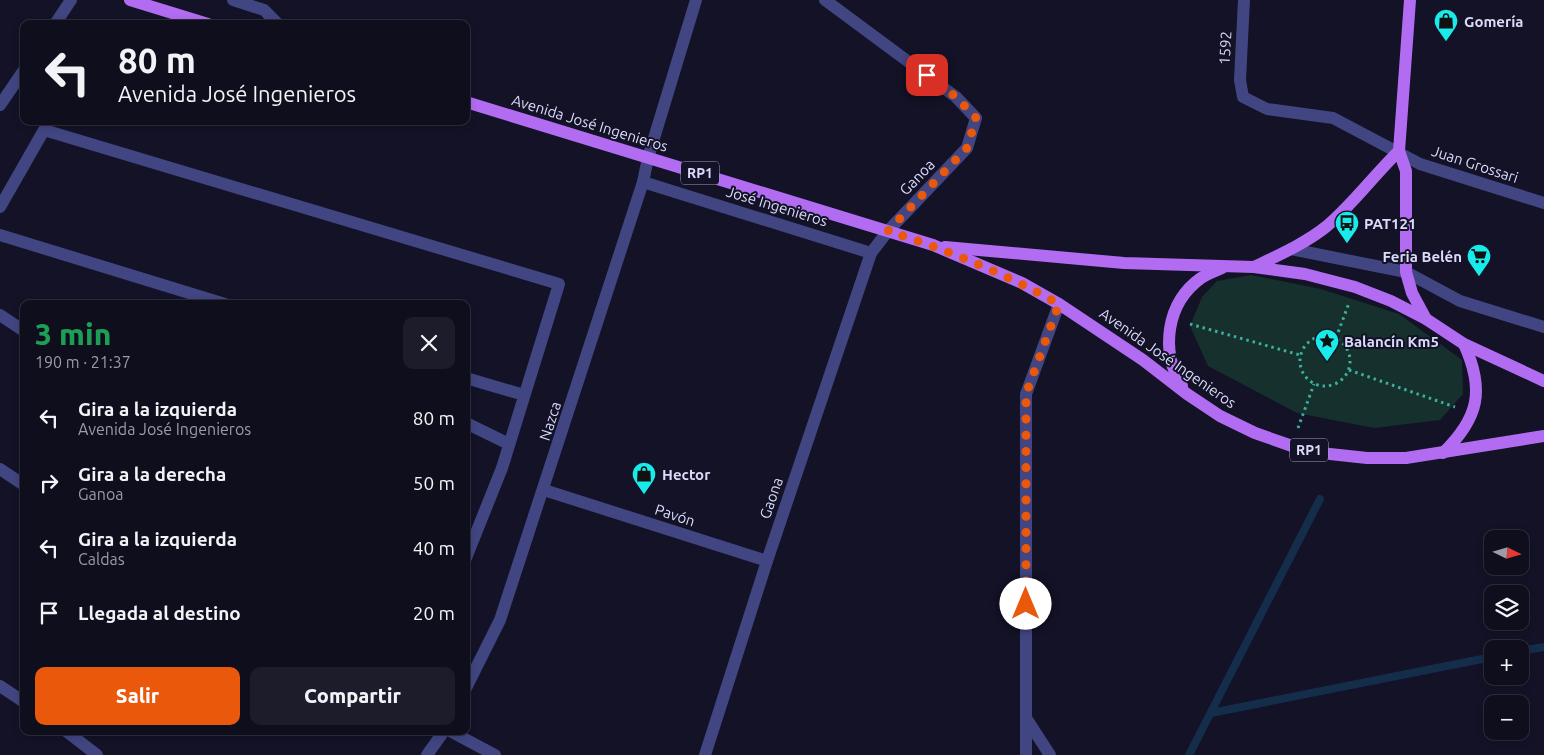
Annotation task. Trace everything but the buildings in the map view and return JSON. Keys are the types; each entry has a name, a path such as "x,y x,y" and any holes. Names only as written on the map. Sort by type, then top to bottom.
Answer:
{"main road":[{"path":"130,0 195,20"},
{"path":"1399,151 1410,0"},
{"name":"Avenida José Ingenieros","path":"470,103 933,246 1022,284 1059,304 1143,360 1187,394 1220,416 1255,433 1292,446 1330,454 1368,458 1406,458 1544,436"},
{"name":"Avenida José Ingenieros","path":"1254,267 1291,249 1326,226 1359,196 1378,172 1399,151 1406,171 1406,272 1412,294 1426,319"},
{"name":"Avenida José Ingenieros","path":"933,246 1124,263 1254,267 1305,274 1355,287 1391,301 1426,319 1464,344 1544,381"},
{"name":"RP1","path":"1187,394 1173,372 1168,346 1171,319 1182,296 1201,278 1224,266"},
{"path":"1444,453 1461,435 1472,414 1477,390 1474,366 1464,344"}],"street":[{"path":"58,20 71,0"},
{"path":"233,0 265,5 275,20"},
{"name":"Nazca","path":"470,680 500,620 544,490 643,182 648,158 696,0"},
{"name":"Ganoa","path":"825,0 956,97 976,118 967,148 888,231 871,253"},
{"name":"1592","path":"1243,97 1240,80 1244,0"},
{"path":"0,105 20,76"},
{"name":"Juan Grossari","path":"1243,97 1267,109 1333,118 1399,151 1420,164 1544,203"},
{"path":"0,207 44,130 558,284 509,444 470,547"},
{"name":"José Ingenieros","path":"643,182 871,253"},
{"path":"0,235 212,300"},
{"path":"1291,249 1406,272 1460,301 1544,327"},
{"name":"Gaona","path":"705,755 767,561 871,253"},
{"path":"1026,755 1026,394 1059,304"},
{"path":"0,315 20,328"},
{"path":"470,379 524,395"},
{"path":"470,425 509,444"},
{"path":"1523,438 1544,444"},
{"path":"0,469 20,482"},
{"name":"Pavón","path":"544,490 767,561"},
{"path":"0,686 20,699"},
{"path":"1026,718 1050,755"},
{"path":"71,735 97,755"},
{"path":"427,755 441,735"},
{"path":"458,735 495,755"}],"path":[{"path":"1336,338 1355,287"},
{"path":"1171,319 1300,355"},
{"path":"1324,335 1336,338 1348,351 1351,359 1349,370 1345,378 1335,385 1326,387 1314,384 1302,372 1300,355 1304,347 1315,338 1324,335"},
{"path":"1349,370 1472,414"},
{"path":"1292,446 1314,384"}],"green space":[{"path":"1251,275 1321,289 1399,314 1462,360 1463,394 1440,420 1374,428 1297,413 1208,366 1190,326 1202,297 1217,281"}],"waterway":[{"path":"1189,755 1320,499"},
{"path":"1529,650 1544,647"},
{"path":"1211,713 1484,659"}],"place":[{"name":"Gomería","path":"1446,42"},
{"name":"PAT121","path":"1347,244"},
{"name":"Feria Belén","path":"1479,277"},
{"name":"Balancín Km5","path":"1327,362"},
{"name":"Hector","path":"644,495"}],"route":[{"path":"927,75 956,97 976,118 967,148 888,231 933,246 1022,284 1059,304 1026,394 1026,604"}]}
